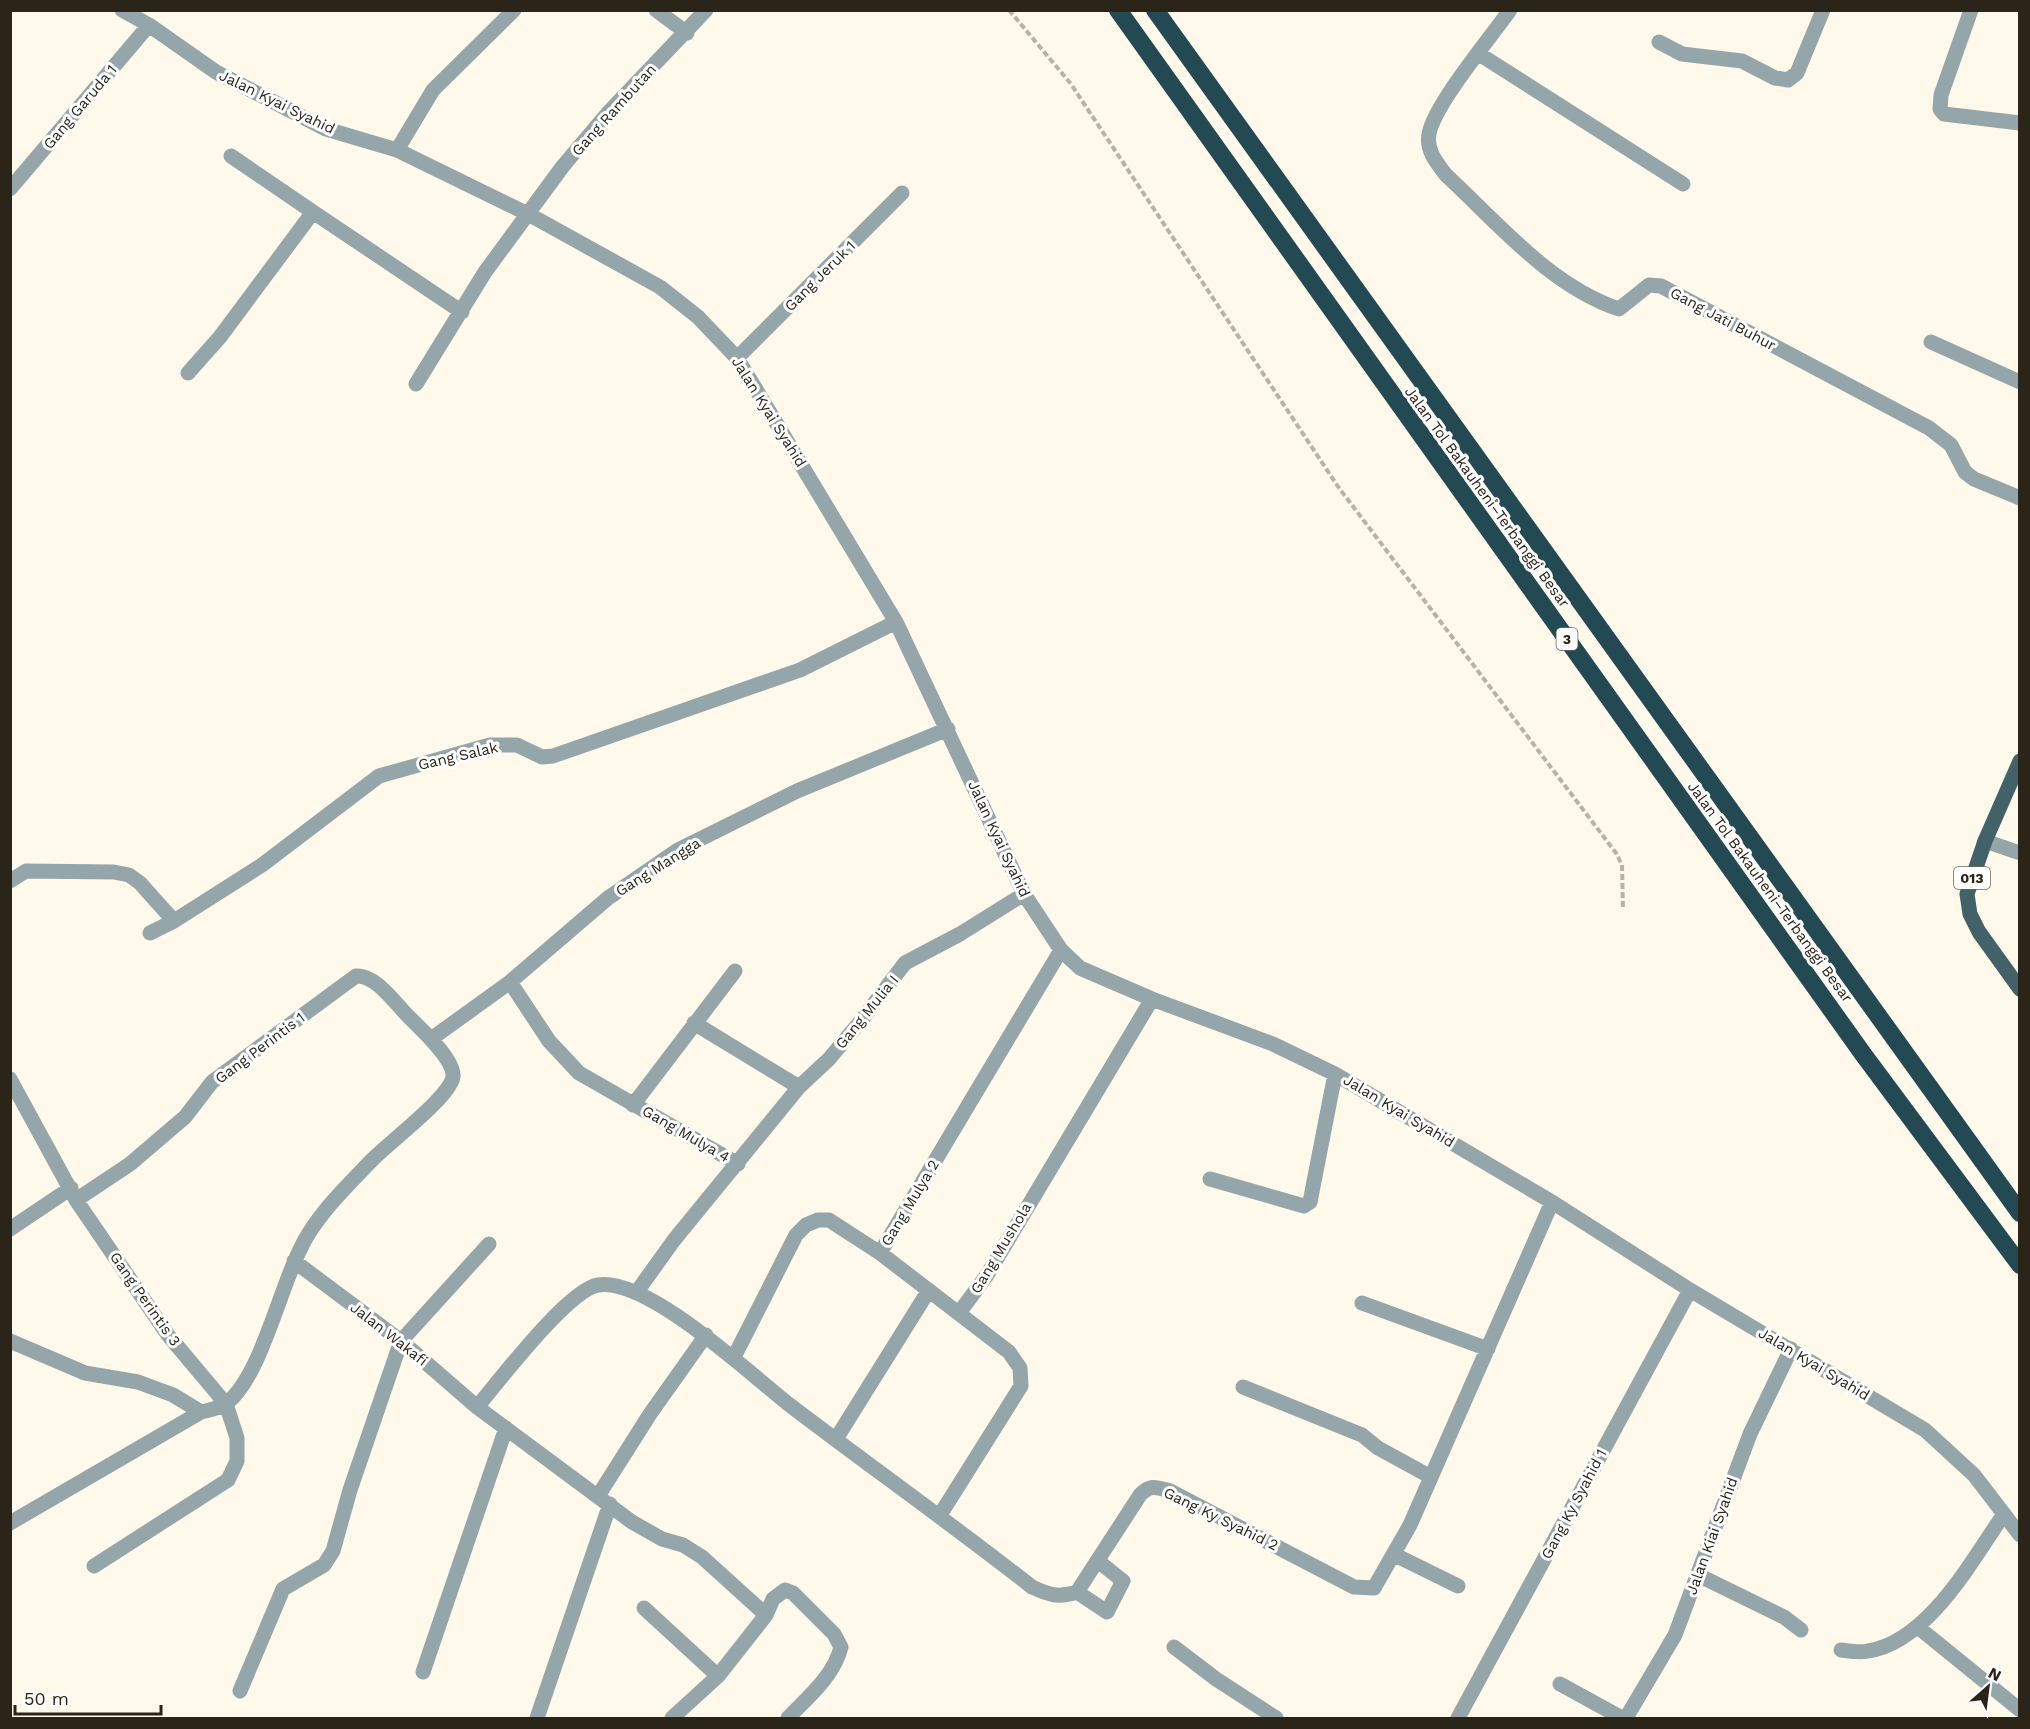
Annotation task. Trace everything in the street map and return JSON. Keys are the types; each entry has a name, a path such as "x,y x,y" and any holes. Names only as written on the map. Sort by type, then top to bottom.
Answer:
{"highway":[{"name":"Jalan Tol Bakauheni–Terbanggi Besar","path":"1118,10 1863,1054 2019,1265"},
{"name":"Jalan Tol Bakauheni–Terbanggi Besar","path":"1155,10 2019,1213"}],"main road":[{"name":"013","path":"2019,761 1985,841 1967,894 1970,914 2019,989"}],"street":[{"name":"Jalan Kyai Syahid","path":"122,10 149,25 216,72 326,129 397,150 530,215 660,287 698,317 737,358 896,622 1024,894 1061,950 1080,968 1152,999 1273,1044 1335,1074 1552,1202 1690,1290 1925,1430 1974,1475 2019,1535"},
{"path":"397,150 433,90 514,10"},
{"path":"656,10 687,33"},
{"name":"Gang Rambutan","path":"416,384 485,272 530,215 563,166 706,10"},
{"path":"1510,10 1479,54 1683,184"},
{"path":"1659,42 1682,54 1742,61 1774,78 1788,80 1797,74 1823,10"},
{"path":"1971,10 1941,95 1940,109 1944,114 2019,123"},
{"name":"Gang Garuda 1","path":"10,189 149,25"},
{"name":"Gang Jati Buhur","path":"1479,54 1439,110 1429,134 1431,156 1446,175 1551,272 1590,299 1619,309 1649,285 1661,286 1929,428 1951,445 1965,472 1974,479 2019,498"},
{"path":"231,156 462,312"},
{"name":"Gang Jeruk 1","path":"737,358 902,193"},
{"path":"188,373 220,337 313,212"},
{"path":"1931,342 2019,382"},
{"name":"Gang Salak","path":"150,933 174,921 262,865 379,776 490,745 517,745 542,757 553,756 800,670 896,622"},
{"name":"Gang Mangga","path":"431,1039 510,982 608,898 678,850 797,791 948,729"},
{"path":"1985,841 2019,853"},
{"path":"10,881 26,871 114,872 129,875 140,882 174,921"},
{"name":"Gang Mulia I","path":"636,1293 674,1240 799,1087 829,1059 905,963 960,934 1024,894"},
{"name":"Gang Mulya 2","path":"734,1357 796,1235 806,1225 818,1220 829,1220 880,1253 1061,950"},
{"path":"633,1105 735,972"},
{"name":"Gang Perintis 1","path":"10,1229 130,1164 177,1124 212,1082 356,976 370,979 431,1039"},
{"name":"Gang Mulya 4","path":"510,982 549,1041 579,1073 738,1164"},
{"name":"Gang Mushola","path":"960,1313 987,1275 1152,999"},
{"path":"694,1023 799,1087"},
{"path":"10,1523 201,1412 226,1404 250,1372 294,1261 309,1233 326,1210 372,1160 432,1105 449,1085 453,1075 449,1064 431,1039"},
{"path":"1209,1179 1304,1206 1310,1202 1335,1074"},
{"path":"10,1079 74,1194"},
{"name":"Gang Perintis 3","path":"74,1194 168,1335 226,1404"},
{"name":"Gang Ky Syahid 2","path":"1077,1592 1140,1495 1147,1488 1154,1486 1170,1491 1354,1587 1374,1588 1395,1555 1431,1478 1552,1202"},
{"path":"240,1691 283,1589 324,1565 333,1551 350,1490 401,1341 489,1244"},
{"path":"880,1253 1009,1352 1020,1368 1021,1386 940,1515"},
{"name":"Jalan Wakafi","path":"294,1261 401,1341 477,1407 604,1500 646,1530 683,1545 702,1557 766,1615"},
{"path":"477,1407 562,1309 582,1292 596,1285 609,1284 636,1293 706,1335 789,1404 940,1515 1032,1587 1059,1598 1077,1592 1107,1612 1123,1581 1098,1560"},
{"path":"836,1439 929,1290"},
{"name":"Gang Ky Syahid 1","path":"1458,1719 1690,1290"},
{"path":"1362,1303 1488,1349"},
{"path":"537,1719 604,1500 650,1414 706,1335"},
{"path":"10,1341 85,1373 138,1382 172,1395 201,1412"},
{"name":"Jalan Kiai Syahid","path":"1624,1719 1676,1635 1750,1434 1791,1349"},
{"path":"1243,1387 1362,1435 1378,1448 1431,1478"},
{"path":"94,1566 228,1480 237,1461 237,1438 226,1404"},
{"path":"423,1672 506,1428"},
{"path":"1841,1650 1868,1652 1899,1641 1919,1628 1974,1558 2004,1514"},
{"path":"1395,1555 1458,1586"},
{"path":"1698,1575 1784,1617 1801,1630"},
{"path":"672,1719 718,1676 766,1615 779,1594 785,1590 793,1593 834,1634 840,1647 837,1660 827,1676 788,1719"},
{"path":"644,1608 718,1676"},
{"path":"1919,1628 2019,1710"},
{"path":"1174,1647 1216,1679 1276,1719"},
{"path":"1560,1684 1624,1719"}],"path":[{"path":"1009,10 1071,84 1339,488 1616,852 1622,866 1623,910"}]}
